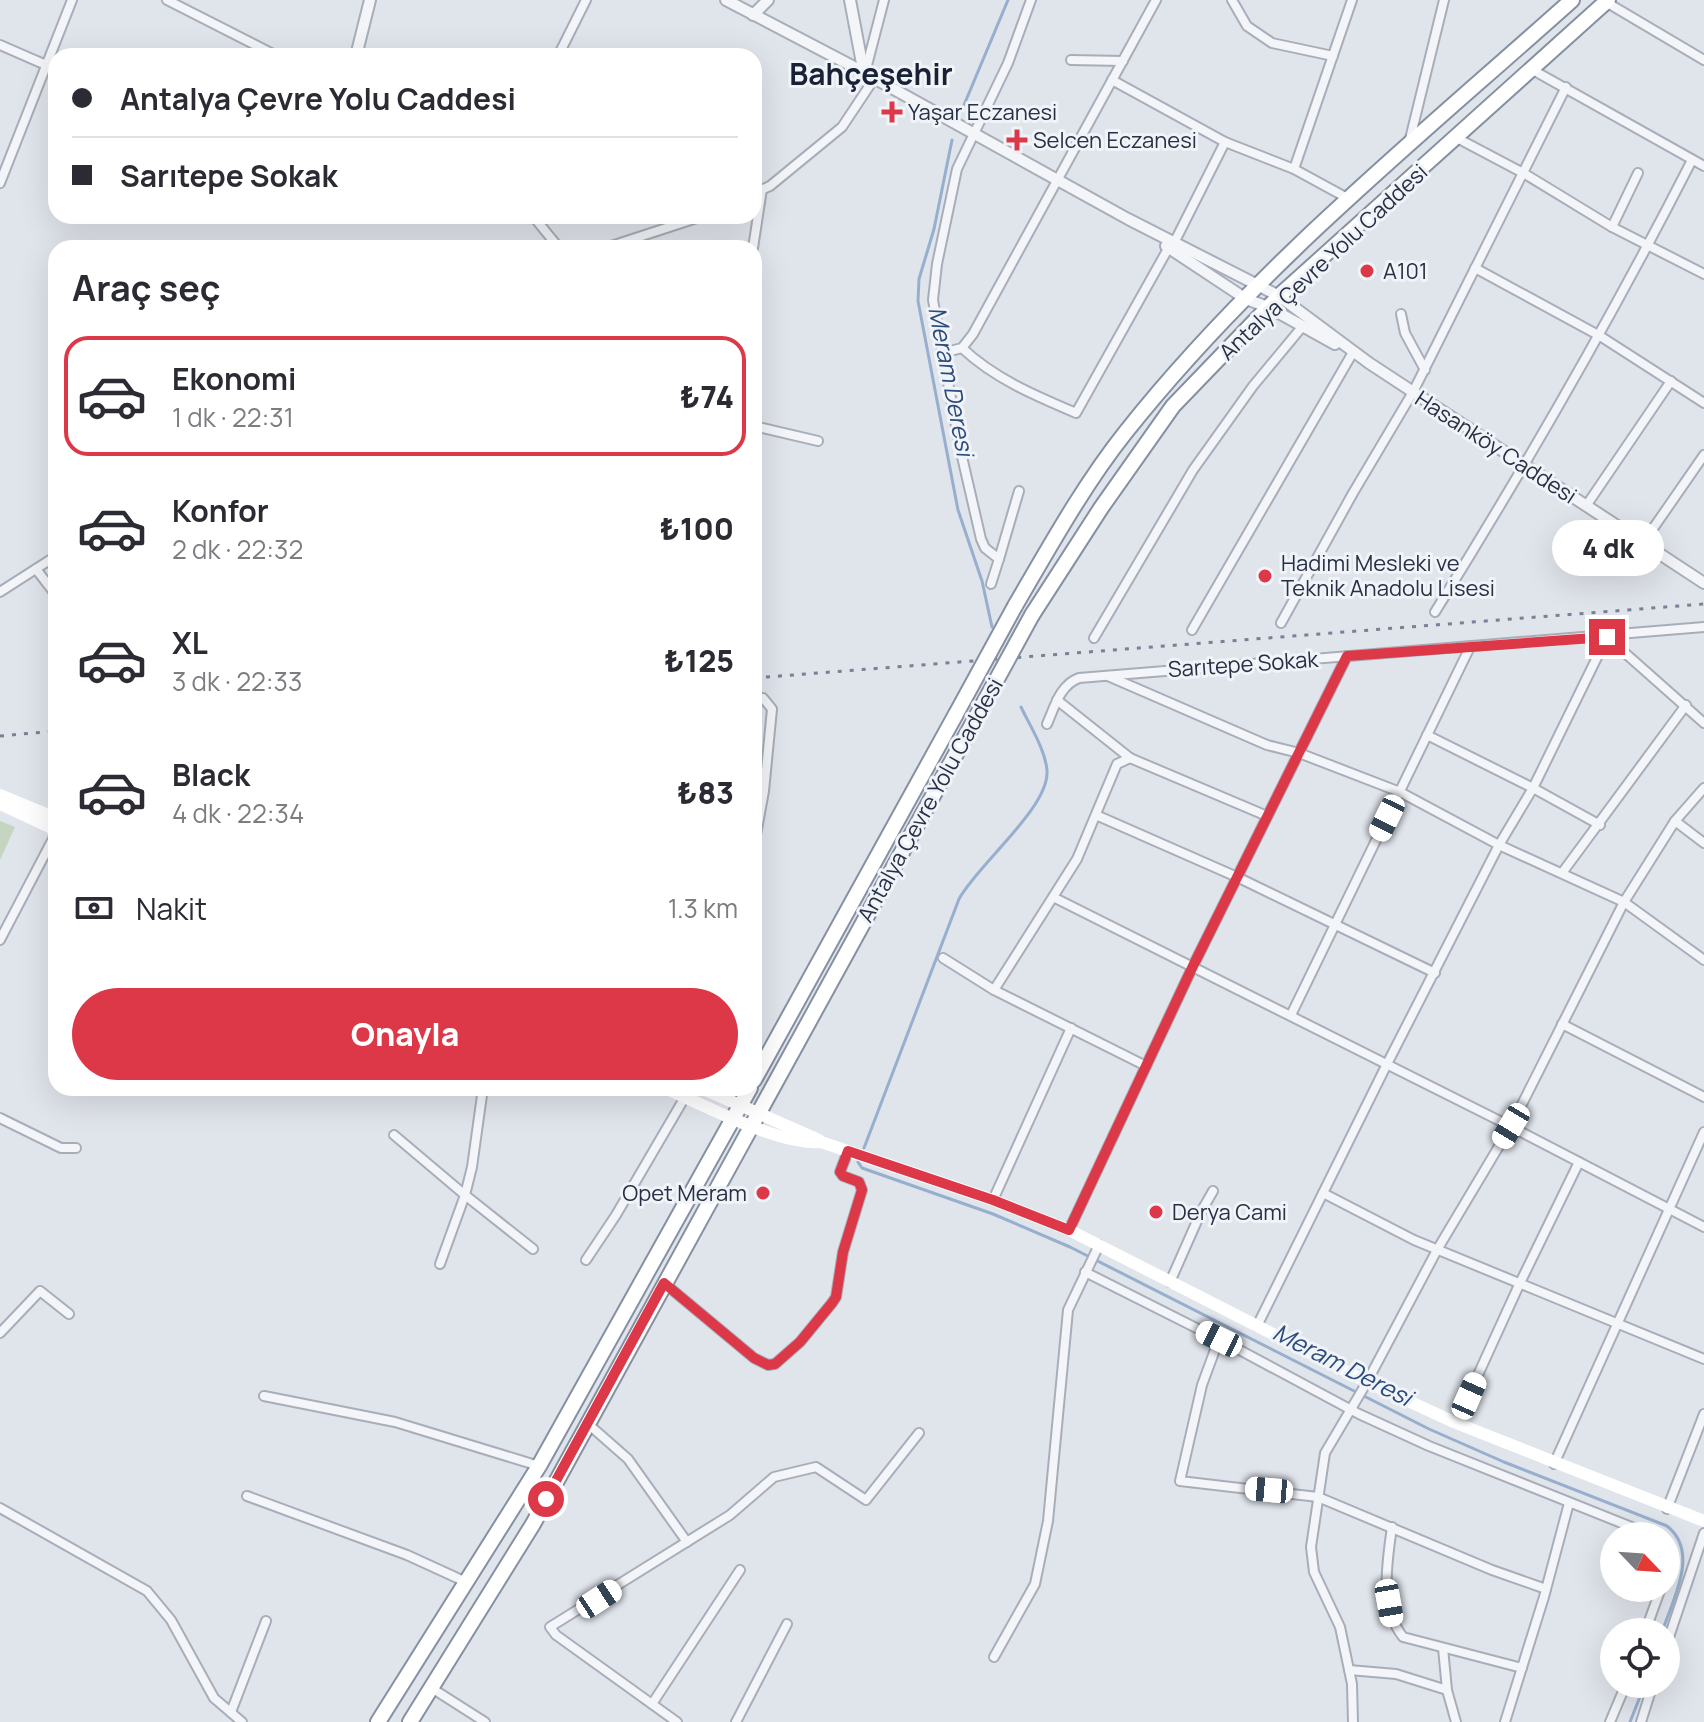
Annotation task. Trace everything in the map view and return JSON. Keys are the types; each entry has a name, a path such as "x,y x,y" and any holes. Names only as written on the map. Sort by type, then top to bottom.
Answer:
{"highway":[{"name":"Antalya Çevre Yolu Caddesi","path":"762,1066 1015,606 1061,528 1124,435 1184,363 1292,249 1572,0"},
{"name":"Antalya Çevre Yolu Caddesi","path":"410,1722 533,1524 1032,615 1101,508 1173,406 1273,302 1607,1"},
{"path":"378,1722 539,1466 746,1096"}],"main road":[{"path":"0,795 48,815"},
{"path":"0,804 48,828"},
{"path":"713,1096 737,1112"},
{"path":"685,1097 737,1112 807,1141 821,1142 993,1200 1069,1230 1097,1248 1257,1326 1365,1385 1554,1464 1704,1521"}],"street":[{"path":"53,48 72,0"},
{"path":"167,0 261,48"},
{"path":"358,48 370,0"},
{"path":"562,48 586,0"},
{"path":"726,0 1171,245 1257,287 1302,327 1369,363"},
{"path":"753,15 768,0"},
{"path":"850,0 869,76"},
{"path":"762,188 842,127 869,76 884,0"},
{"path":"999,559 985,548 981,539 933,300 937,264 957,169 1008,63 1031,0"},
{"path":"942,353 962,348 973,334 1156,0"},
{"path":"1232,0 1247,26 1272,43 1333,56"},
{"path":"1294,169 1352,0"},
{"path":"1408,146 1444,0"},
{"path":"1607,1 1704,60"},
{"path":"0,45 46,65"},
{"path":"0,183 48,60"},
{"path":"1071,60 1123,61"},
{"path":"1531,69 1704,166"},
{"path":"1112,80 1225,142 1294,169 1349,199"},
{"path":"1281,623 1425,370 1566,87"},
{"path":"1457,138 1525,174 1612,227 1704,274"},
{"path":"962,348 1011,383 1076,413 1225,142"},
{"path":"1435,612 1600,336 1692,160"},
{"path":"1612,227 1638,173"},
{"path":"540,224 552,240"},
{"path":"630,240 678,224"},
{"path":"1171,245 1194,265 1246,299 1273,302 1369,363"},
{"path":"1475,268 1600,336 1704,403"},
{"path":"1401,314 1405,333 1425,370"},
{"path":"1094,638 1193,470 1253,386 1302,327"},
{"path":"1192,630 1352,354"},
{"name":"Hasanköy Caddesi","path":"1369,363 1704,583"},
{"path":"1586,506 1671,381"},
{"path":"762,428 818,441"},
{"path":"1643,543 1704,455"},
{"path":"991,584 1019,491"},
{"path":"0,592 48,561"},
{"path":"36,569 48,585"},
{"name":"Sarıtepe Sokak","path":"1057,700 1068,682 1105,675 1704,627"},
{"path":"1257,1326 1387,1064 1499,845 1533,788 1607,637 1704,723"},
{"path":"1291,1015 1470,647"},
{"path":"1069,1230 1193,966 1347,656"},
{"path":"1105,675 1267,745 1299,753 1400,792 1499,845 1624,902 1704,960"},
{"path":"762,698 772,709 762,802"},
{"path":"1047,724 1057,700 1130,758 1267,816"},
{"path":"1562,873 1686,705"},
{"path":"1427,735 1600,825"},
{"path":"994,990 1077,859 1117,764 1130,758"},
{"path":"1353,1722 1349,1670 1340,1627 1314,1572 1311,1547 1325,1453 1437,1250 1511,1126 1624,902 1675,821 1704,788"},
{"path":"1096,815 1237,877 1435,973"},
{"path":"1675,821 1704,843"},
{"path":"0,940 48,847"},
{"path":"1055,898 1511,1126 1704,1227"},
{"path":"943,958 994,990 1146,1066"},
{"path":"1562,1024 1704,1097"},
{"path":"993,1200 1071,1028"},
{"path":"440,1264 472,1167 482,1096"},
{"path":"586,1260 685,1097"},
{"path":"0,1118 61,1148 76,1148"},
{"path":"1554,1464 1669,1209 1701,1149 1704,1132"},
{"path":"394,1135 533,1249"},
{"path":"664,1283 754,1358 768,1365 775,1364 800,1342 836,1297 843,1252 862,1190 859,1182 840,1172 848,1151"},
{"path":"1456,1423 1579,1162"},
{"path":"1170,1282 1213,1191"},
{"path":"1323,1193 1437,1250 1704,1359"},
{"path":"994,1657 1035,1584 1048,1521 1068,1310 1097,1248"},
{"path":"1087,1268 1350,1409 1429,1446 1618,1522"},
{"path":"0,1333 40,1291 69,1314"},
{"path":"1219,1339 1202,1385 1180,1481 1318,1497 1492,1570 1546,1589"},
{"path":"264,1396 395,1422 539,1466"},
{"path":"1667,1509 1704,1414"},
{"path":"587,1423 628,1459 687,1542"},
{"path":"677,1722 556,1635 550,1627 730,1515 774,1477 816,1467 866,1500 919,1433"},
{"path":"247,1496 407,1555 467,1582"},
{"path":"1505,1722 1569,1503"},
{"path":"2,1513 147,1591 171,1620 214,1698 242,1722"},
{"path":"1392,1527 1385,1580 1393,1625 1403,1637 1522,1668"},
{"path":"1675,1618 1704,1533"},
{"path":"652,1704 740,1570"},
{"path":"231,1712 266,1621"},
{"path":"736,1722 787,1624"},
{"path":"1443,1648 1447,1690 1456,1722"},
{"path":"1349,1670 1396,1674 1447,1690"},
{"path":"430,1687 485,1722"},
{"path":"1610,1722 1620,1698"},
{"path":"1641,1722 1649,1698"}],"green space":[{"path":"0,821 15,827 0,860"}],"waterway":[{"name":"Meram Deresi","path":"964,105 1008,0"},
{"name":"Meram Deresi","path":"952,140 934,229 919,279 918,301 958,510 982,581 992,627"},
{"name":"Meram Deresi","path":"864,1148 959,899 1025,819 1045,786 1047,771 1044,755 1021,707"},
{"name":"Meram Deresi","path":"858,1162 862,1168 993,1214 1070,1247 1429,1429 1667,1526 1677,1537 1683,1562 1667,1618"},
{"name":"Meram Deresi","path":"1630,1722 1639,1698"}],"railway":[{"path":"762,677 1704,604"},
{"path":"0,736 48,732"}],"place":[{"name":"Yaşar Eczanesi","path":"892,112"},
{"name":"Selcen Eczanesi","path":"1017,140"},
{"name":"A101","path":"1367,271"},
{"name":"Hadimi Mesleki ve Teknik Anadolu Lisesi","path":"1265,576"},
{"name":"Opet Meram","path":"763,1193"},
{"name":"Derya Cami","path":"1156,1212"}],"district":[{"name":"Bahçeşehir","path":"871,73"}],"route":[{"path":"546,1499 664,1283 754,1358 768,1365 775,1364 800,1342 836,1297 843,1252 862,1190 859,1182 840,1172 848,1151 993,1200 1069,1230 1193,966 1347,656 1607,637"}]}
